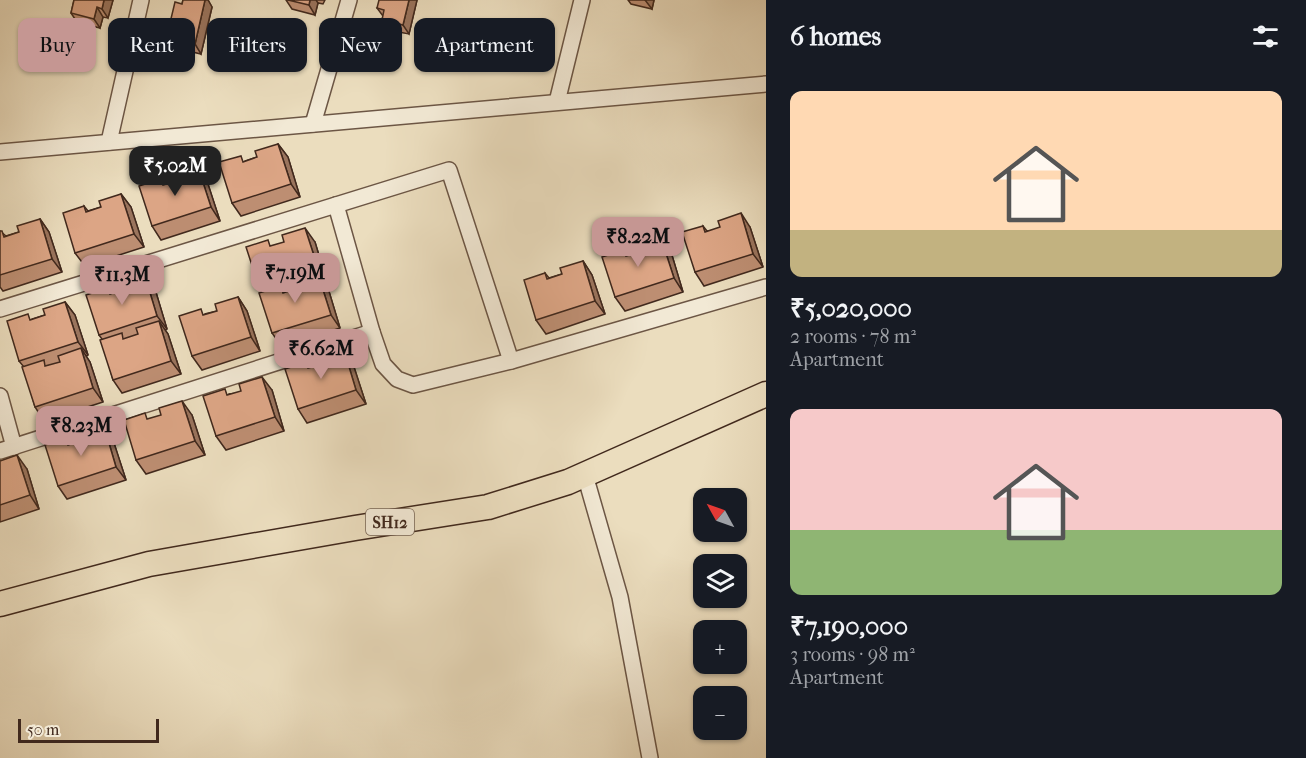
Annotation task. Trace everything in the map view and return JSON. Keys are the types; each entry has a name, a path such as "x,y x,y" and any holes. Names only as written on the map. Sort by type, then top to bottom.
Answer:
{"main road":[{"name":"SH12","path":"0,604 149,564 488,507 568,482 766,394"}],"street":[{"path":"109,142 141,0"},
{"path":"314,124 349,0"},
{"path":"557,102 582,0"},
{"path":"0,152 766,84"},
{"path":"0,309 449,170 511,361"},
{"path":"336,205 372,332 384,364 397,379 413,385 511,361 766,287"},
{"path":"0,396 7,449 372,332"},
{"path":"585,475 620,597 650,758"}],"building":[{"path":"74,0 104,0 102,9 97,7 94,18 71,13"},
{"path":"183,0 205,0 195,44 195,18 171,18 175,2 182,4"},
{"path":"288,0 310,0 309,5"},
{"path":"379,0 409,0 403,25 402,18 382,18 384,10 377,8"},
{"path":"278,144 291,184 232,203 219,162 241,156 243,162 257,157 255,151"},
{"path":"198,167 211,207 152,226 139,186 161,179 163,185 177,181 175,174"},
{"path":"121,194 134,234 75,253 63,213 84,206 86,212 101,207 99,201"},
{"path":"741,213 753,254 695,272 682,232 703,226 705,232 720,227 718,221"},
{"path":"40,219 52,259 0,275 0,231 4,237 19,232 17,226"},
{"path":"305,228 318,268 259,287 246,247 268,240 270,246 284,242 282,235"},
{"path":"661,238 674,278 615,297 602,257 624,250 626,256 640,252 639,245"},
{"path":"583,261 595,301 536,320 524,280 545,273 547,279 562,274 560,268"},
{"path":"318,274 331,315 272,333 259,293 281,286 283,293 297,288 295,282"},
{"path":"145,276 157,316 99,335 86,295 108,288 110,294 124,289 122,283"},
{"path":"238,297 251,337 192,356 179,316 201,309 203,315 217,311 215,304"},
{"path":"65,302 78,342 19,361 7,321 28,314 30,320 45,315 43,309"},
{"path":"159,321 171,361 113,380 100,340 122,333 123,339 138,334 136,328"},
{"path":"81,348 93,388 35,407 22,367 44,360 45,366 60,362 58,356"},
{"path":"344,350 356,390 298,409 285,369 307,362 308,368 323,364 321,358"},
{"path":"262,377 275,417 216,436 203,396 225,389 227,395 241,391 239,384"},
{"path":"182,401 195,441 136,460 124,420 145,413 147,419 161,415 159,408"},
{"path":"104,426 116,467 58,486 45,445 66,438 68,445 83,440 81,434"},
{"path":"17,455 30,495 0,505 0,461"}]}
